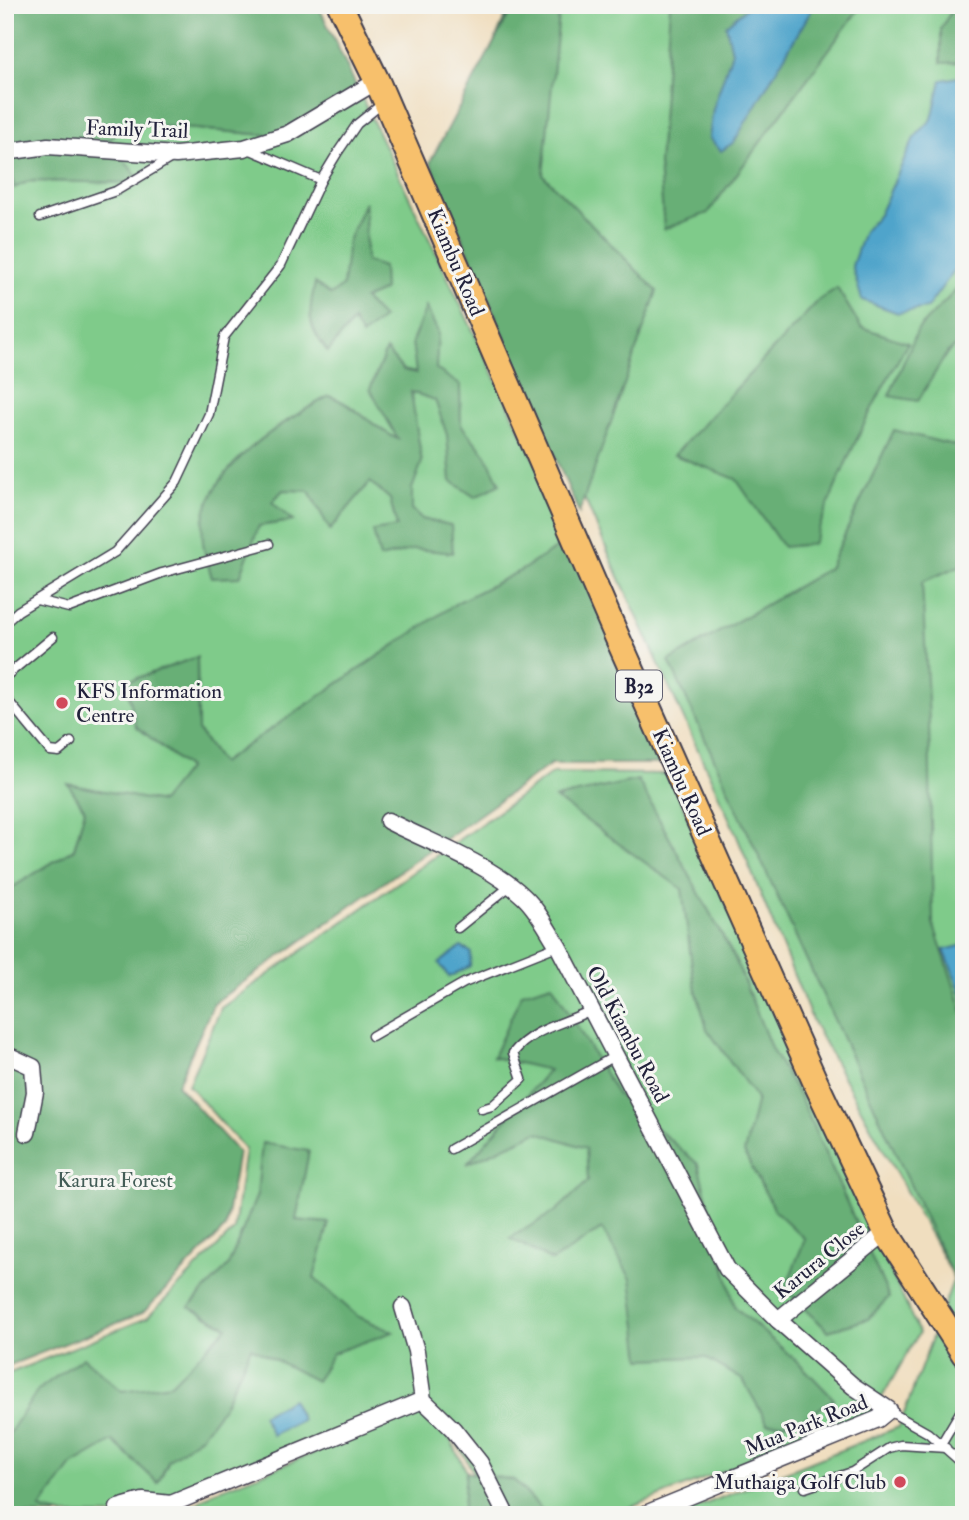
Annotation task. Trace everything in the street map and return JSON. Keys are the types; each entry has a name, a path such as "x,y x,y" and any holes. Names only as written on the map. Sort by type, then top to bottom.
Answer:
{"highway":[{"name":"Kiambu Road","path":"340,5 382,91 618,639 886,1232 964,1354"}],"street":[{"name":"Family Trail","path":"5,152 48,146 176,155 244,148 288,134 382,91"},
{"name":"Old Kiambu Road","path":"388,821 510,886 534,908 558,946 725,1265 737,1281 778,1320"},
{"path":"5,1054 33,1068 35,1092 27,1133"},
{"name":"Karura Close","path":"778,1320 886,1232"},
{"path":"403,1307 416,1351 424,1400 453,1429 480,1463 506,1515"},
{"name":"Mua Park Road","path":"643,1515 878,1419 889,1411 853,1387 778,1320"},
{"path":"118,1508 143,1500 171,1510 424,1400"}],"lane":[{"path":"5,623 115,551 177,482 209,414 223,337 281,265 321,180 382,91"},
{"path":"244,148 321,180"},
{"path":"40,217 116,191 176,155"},
{"path":"37,600 69,608 162,573 269,544"},
{"path":"5,677 53,637"},
{"path":"5,697 50,751 59,752 71,742"},
{"path":"458,928 510,886"},
{"path":"372,1036 464,983 558,946"},
{"path":"482,1109 492,1106 522,1079 513,1053 522,1042 545,1028 591,1010"},
{"path":"451,1149 615,1056"},
{"path":"943,1446 964,1407"},
{"path":"889,1411 915,1424 964,1465"},
{"path":"805,1488 852,1472 889,1448 901,1445 943,1446"}],"green space":[{"path":"5,5 318,5 360,94 279,136 124,123 109,141 142,183 29,181 14,188 11,162 5,162"},
{"path":"510,5 964,5 964,1515 678,1515 899,1427 954,1278 813,1022 734,829 611,559 440,169"},
{"path":"514,5 560,5 543,175 657,291 579,513 430,162"},
{"path":"670,5 862,5 708,213 664,229 659,164"},
{"path":"955,5 964,5 964,62 941,63 941,28"},
{"path":"360,94 572,538 522,570 458,602 221,763 198,730 197,658 136,726 188,768 161,802 69,785 85,810 74,849 5,892 5,162 11,162 14,188 29,181 141,183 108,141 124,123 279,136"},
{"path":"365,202 366,261 383,267 384,290 364,299 383,318 362,336 353,321 328,352 316,334 311,320 315,283 331,295 343,285 348,241"},
{"path":"964,282 964,339 947,353 918,401 889,396 918,329"},
{"path":"837,288 861,327 908,343 856,441 813,544 783,547 736,479 674,455 819,300"},
{"path":"426,307 438,332 436,369 460,385 461,425 486,455 500,484 475,497 451,481 447,435 435,400 411,392 422,462 412,489 412,509 422,519 451,525 453,553 415,549 380,558 373,531 397,527 390,499 370,482 330,530 309,491 283,490 272,502 293,521 259,526 240,577 212,578 203,542 204,517 212,494 226,473 265,437 329,396 347,404 398,439 370,389 386,350 403,370 416,373 412,342"},
{"path":"894,430 964,448 964,564 922,582 929,721 933,923 964,1015 964,1255 961,1295 669,661 829,568"},
{"name":"Karura Forest","path":"572,538 680,764 551,764 214,1003 177,1085 238,1152 225,1228 143,1313 5,1367 5,994 10,993 5,986 5,892 74,849 85,810 68,784 161,802 188,768 136,726 126,682 197,657 198,730 221,763 458,602 522,570"},
{"path":"553,773 669,774 919,1333 873,1413 611,1515 494,1515 453,1438 430,1414 417,1409 119,1515 5,1515 5,1375 147,1318 234,1230 245,1149 188,1085 221,1008"},
{"path":"638,780 736,961 772,1050 800,1097 889,1297 868,1319 828,1331 785,1289 805,1239 775,1211 744,1153 757,1099 707,1029 694,982 682,889 555,798"},
{"path":"552,984 617,1094 698,1164 735,1307 801,1365 834,1399 799,1422 768,1424 743,1380 704,1357 641,1359 631,1279 602,1229 552,1261 510,1238 556,1211 588,1181 586,1148 537,1132 467,1164 549,1070 493,1057 522,993"},
{"path":"262,1143 309,1151 296,1220 329,1223 314,1278 357,1316 393,1332 333,1353 316,1381 251,1347 224,1406 202,1435 169,1460 158,1483 113,1441 72,1465 40,1509 64,1515 5,1515 5,1440 38,1390 83,1357 122,1391 171,1384 227,1327 189,1307 228,1266 257,1195"},
{"path":"419,1412 449,1437 489,1515 180,1515 214,1492"},
{"path":"466,1472 514,1480 544,1512 540,1515 462,1515"}],"water":[{"path":"750,5 807,5 811,11 734,142 721,151 709,138 713,109 732,52 726,25"},
{"path":"964,76 964,257 927,308 898,313 862,300 852,266 864,231 879,215 914,138 932,119 941,80"},
{"path":"964,945 964,999 944,950"},
{"path":"461,947 471,952 470,966 449,977 439,963"},
{"path":"292,1399 302,1420 272,1435 262,1415"}],"place":[{"name":"KFS Information Centre","path":"62,703"},
{"name":"Muthaiga Golf Club","path":"900,1482"}]}
